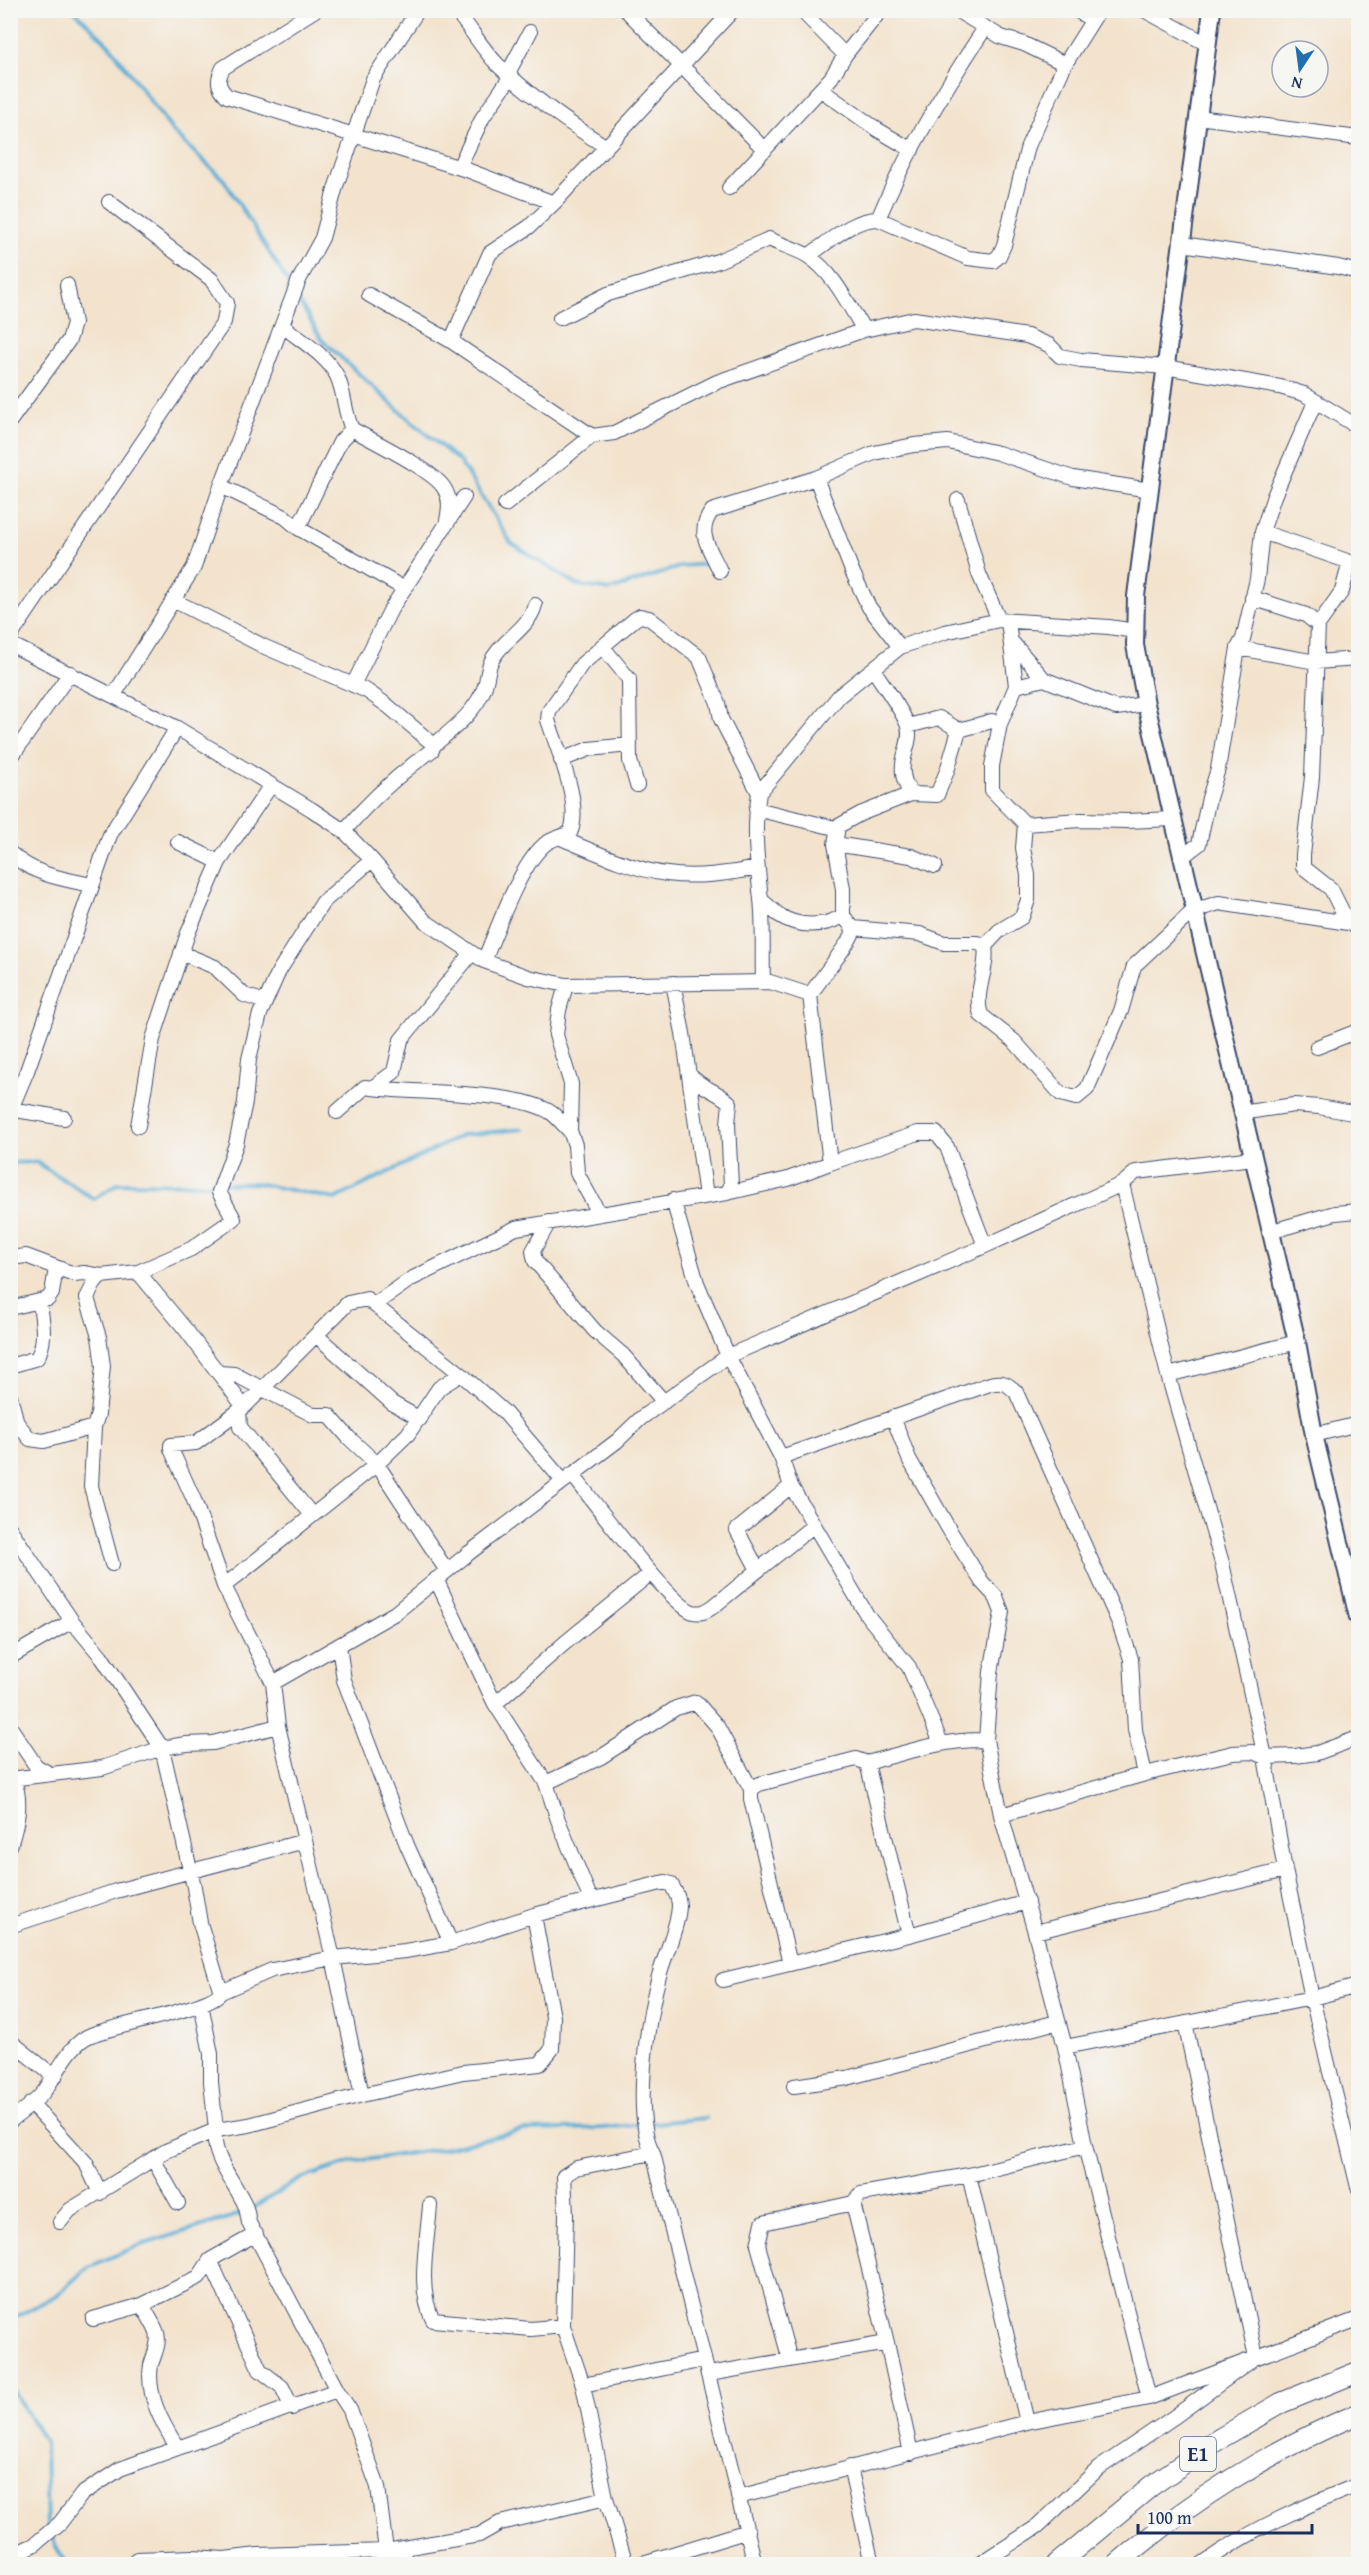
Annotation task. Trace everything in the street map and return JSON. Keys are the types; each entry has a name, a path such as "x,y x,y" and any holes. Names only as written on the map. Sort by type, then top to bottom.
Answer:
{"highway":[{"name":"E1","path":"1057,2565 1151,2486 1219,2439 1281,2403 1359,2372"},
{"name":"E1","path":"1117,2565 1162,2526 1248,2467 1315,2432 1359,2414"}],"main road":[{"path":"1212,10 1136,596 1135,645 1146,704 1193,911 1297,1342 1314,1435 1359,1617"}],"street":[{"path":"114,695 194,567 221,486 299,280 322,238 336,186 373,79 418,10"},
{"path":"455,10 476,41 510,74 565,121 605,146"},
{"path":"626,10 765,150"},
{"path":"451,341 490,253 529,227 554,203 734,10"},
{"path":"801,10 845,55"},
{"path":"729,189 821,90 881,10"},
{"path":"956,10 1001,37 1024,44 1065,64"},
{"path":"808,255 856,223 878,219 968,258 993,261 999,256 1004,245 1029,146 1065,64 1095,15 1077,10"},
{"path":"1144,10 1207,44"},
{"path":"306,13 223,68 218,78 219,88 227,96 459,167 554,203"},
{"path":"878,219 912,150 955,73 985,28"},
{"path":"459,167 483,117 510,74 530,32"},
{"path":"821,90 878,130 912,150"},
{"path":"1198,117 1359,138"},
{"path":"10,637 224,322 227,303 211,279 109,202"},
{"path":"560,318 608,294 718,261 769,239 808,255 835,282 864,330"},
{"path":"1182,244 1359,272"},
{"path":"10,421 69,340 74,323 67,285"},
{"path":"369,295 451,341 592,436"},
{"path":"505,505 592,436 614,433 717,382 864,330 914,319 1027,336 1049,345 1060,356 1081,360 1165,367 1280,387 1304,394 1359,427"},
{"path":"282,326 321,357 336,374 343,393 347,419 352,429 428,474 444,487 450,502 447,521"},
{"path":"1181,858 1199,844 1218,769 1238,648 1252,598 1262,532 1274,496 1316,402"},
{"path":"298,528 340,442 352,429"},
{"path":"720,571 702,531 704,520 712,511 816,477 874,453 914,445 948,442 998,453 1073,478 1150,490"},
{"path":"816,477 852,571 869,607 900,647"},
{"path":"221,486 285,517 298,528 404,588"},
{"path":"352,685 404,588 464,497"},
{"path":"958,500 979,574 1004,621 1010,639 1016,686 1000,724 992,766 992,790 1025,824 1023,848 1028,875 1028,900 1022,917 999,931 985,946"},
{"path":"1262,532 1350,562 1342,591 1318,625 1313,749 1303,840 1303,867 1331,889 1353,925"},
{"path":"1252,598 1306,615 1318,625"},
{"path":"173,600 265,647 367,691 388,705 434,745"},
{"path":"344,831 367,804 402,771 432,750 434,745 471,710 485,686 488,667 498,651 531,617 535,605"},
{"path":"484,961 515,889 536,855 545,843 570,834 573,825 574,813 548,720 549,711 582,664 640,616 649,618 699,657 718,703 721,719 759,793"},
{"path":"763,982 761,900 756,868 756,809 759,793 839,696 900,647 945,632 1004,621 1108,627 1135,631"},
{"path":"1010,639 1044,679 1116,708 1146,704"},
{"path":"10,644 177,728 344,831 425,921 484,961 528,977 566,985 763,982 783,985 810,995"},
{"path":"602,646 629,679 630,761 637,785"},
{"path":"1238,648 1316,662 1359,659"},
{"path":"873,669 908,726 908,741 902,765 905,783 911,794"},
{"path":"10,759 17,736 70,673"},
{"path":"1016,686 1044,679"},
{"path":"908,726 939,718 959,730 992,721 1000,724"},
{"path":"64,1118 11,1109 27,1071 110,835 177,728"},
{"path":"756,809 838,827 860,814 911,794 937,795 959,730"},
{"path":"561,760 590,749 630,745"},
{"path":"138,1126 153,1039 182,953 219,862 271,785"},
{"path":"1025,824 1080,820 1127,822 1172,819"},
{"path":"838,827 835,844 843,889 843,916 853,928 920,934 944,943 978,943 985,946"},
{"path":"561,838 608,858 667,874 734,873 756,868"},
{"path":"178,842 219,862"},
{"path":"835,844 911,856 935,866"},
{"path":"10,854 22,864 49,876 92,885"},
{"path":"10,1258 26,1256 74,1274 101,1276 138,1272 191,1249 234,1219 219,1192 236,1144 245,1102 249,1059 266,1002 279,971 323,902 372,860"},
{"path":"761,900 779,915 793,921 822,924 843,916"},
{"path":"985,946 987,955 977,996 981,1015 1014,1041 1061,1094 1076,1098 1087,1089 1121,1011 1134,966 1193,911 1219,903 1353,925"},
{"path":"830,1163 810,995 835,957 851,940 853,928"},
{"path":"372,1088 394,1072 401,1040 472,952"},
{"path":"182,953 215,967 244,995 266,1002"},
{"path":"673,983 689,1074 706,1196"},
{"path":"566,985 558,1010 556,1035 571,1084 570,1131 575,1145 577,1173 598,1213"},
{"path":"1317,1047 1359,1031"},
{"path":"689,1074 699,1085 722,1095 730,1103 728,1123 731,1186 727,1193"},
{"path":"337,1112 365,1088 491,1097 526,1104 549,1112 570,1131"},
{"path":"1241,1113 1294,1105 1359,1114"},
{"path":"375,1304 411,1279 516,1228 673,1200 727,1193 788,1179 918,1133 936,1133 947,1147 985,1246"},
{"path":"273,1683 395,1613 441,1575 617,1441 641,1418 728,1356 985,1246 1122,1184 1136,1172 1253,1158"},
{"path":"1122,1184 1168,1375 1222,1563 1265,1757 1285,1870 1312,1998 1359,2187"},
{"path":"673,1200 697,1283 728,1356 781,1458 791,1486 867,1615 909,1667 940,1743"},
{"path":"1269,1232 1335,1214 1359,1211"},
{"path":"549,1222 532,1251 535,1261 595,1331 623,1355 664,1402"},
{"path":"10,1308 40,1303 48,1299 52,1293 56,1268"},
{"path":"138,1272 219,1373 242,1409 240,1427 312,1515"},
{"path":"101,1276 87,1298 99,1338 103,1366 98,1414 94,1427 91,1486 112,1564"},
{"path":"362,2095 333,1958 278,1726 273,1683 224,1586 171,1445 196,1443 242,1409 348,1303 367,1299 461,1374 504,1412 567,1478 651,1573 684,1607 692,1612 704,1613 813,1525"},
{"path":"10,1366 37,1358 41,1351 44,1342 40,1303"},
{"path":"316,1335 392,1403 420,1419"},
{"path":"1168,1375 1297,1342"},
{"path":"219,1373 234,1374 313,1415 329,1414 349,1438 378,1464 441,1575 495,1704 546,1783 558,1820 591,1900"},
{"path":"224,1586 378,1464 408,1434 439,1388 461,1374"},
{"path":"781,1458 990,1384 1000,1382 1009,1385 1016,1392 1119,1623 1131,1659 1135,1730 1145,1774"},
{"path":"10,1396 17,1423 30,1439 44,1441 94,1427"},
{"path":"894,1417 909,1459 982,1582 996,1597 1002,1612 991,1672 986,1740 1000,1815 1027,1902 1065,2047 1085,2145 1149,2398"},
{"path":"1314,1435 1359,1424"},
{"path":"758,1570 737,1530 791,1486"},
{"path":"10,1528 72,1621 101,1656 162,1748 200,1923 221,1992"},
{"path":"495,1704 566,1642 651,1573"},
{"path":"10,1657 72,1621"},
{"path":"339,1646 344,1680 407,1845 451,1943"},
{"path":"546,1783 601,1757 676,1708 696,1702 717,1726 751,1789 751,1799 790,1964"},
{"path":"10,1846 17,1824 19,1801 12,1779 102,1768 162,1748 213,1743 278,1726"},
{"path":"10,1727 36,1766 50,1774"},
{"path":"1000,1815 1145,1774 1233,1753 1253,1752 1265,1757 1317,1753 1359,1738"},
{"path":"751,1789 759,1784 856,1759 867,1763 940,1743 966,1739 986,1740"},
{"path":"867,1763 909,1935"},
{"path":"10,1926 116,1891 305,1841"},
{"path":"1035,1932 1285,1870"},
{"path":"10,2121 31,2103 55,2077 80,2041 89,2036 201,2004 218,1997 221,1992 272,1970 333,1958 405,1951 451,1943 534,1915 664,1882 671,1884 677,1896 678,1912 658,1976 650,2016 643,2109 650,2147 709,2374 755,2565"},
{"path":"723,1980 909,1935 1027,1902"},
{"path":"60,2222 70,2210 153,2158 216,2130 249,2125 362,2095 463,2072 540,2064 552,2049 553,2017 534,1915"},
{"path":"1065,2047 1312,1998 1359,1986"},
{"path":"201,2004 211,2054 211,2082 216,2130 214,2137 224,2168 245,2206 252,2229 337,2390 350,2410 378,2487 386,2551"},
{"path":"794,2086 847,2078 1058,2022"},
{"path":"1185,2023 1256,2357"},
{"path":"10,2041 55,2077"},
{"path":"31,2103 86,2163 100,2193"},
{"path":"790,2360 758,2245 763,2223 853,2203 861,2194 969,2175 1085,2145"},
{"path":"626,2565 606,2498 583,2385 563,2326 566,2215 564,2176 576,2168 650,2147"},
{"path":"153,2158 178,2203"},
{"path":"969,2175 1027,2422"},
{"path":"853,2203 887,2343 910,2453"},
{"path":"430,2205 425,2278 427,2308 433,2320 531,2329 563,2326"},
{"path":"93,2319 142,2305 199,2277 210,2260 252,2229"},
{"path":"210,2260 261,2370 282,2387 292,2408"},
{"path":"142,2305 157,2334 157,2346 151,2367 153,2396 159,2415 177,2447"},
{"path":"738,2497 1027,2422 1149,2398 1359,2319"},
{"path":"709,2374 887,2343"},
{"path":"980,2565 1038,2526 1100,2468 1256,2357"},
{"path":"583,2385 704,2360"},
{"path":"10,2556 34,2545 60,2523 82,2494 120,2469 337,2390"},
{"path":"850,2467 872,2565"},
{"path":"1202,2565 1220,2552 1300,2508 1359,2485"},
{"path":"136,2559 193,2557 225,2562 258,2555 386,2551 479,2535 500,2523 606,2498"},
{"path":"640,2565 748,2531"},
{"path":"403,2548 406,2565"}],"waterway":[{"path":"74,10 111,47 174,133 224,180 292,289"},
{"path":"297,298 322,340 395,407 460,462 511,543 577,585 610,590 682,566 709,564"},
{"path":"225,1184 256,1183 335,1199 463,1135 522,1129"},
{"path":"10,1163 36,1162 94,1199 119,1183 217,1184"},
{"path":"251,2209 300,2179 351,2162 446,2148 524,2130 603,2128 706,2118"},
{"path":"10,2320 57,2295 88,2267 138,2246 244,2213"},
{"path":"10,2385 45,2442 47,2529"},
{"path":"51,2536 65,2564"}]}
